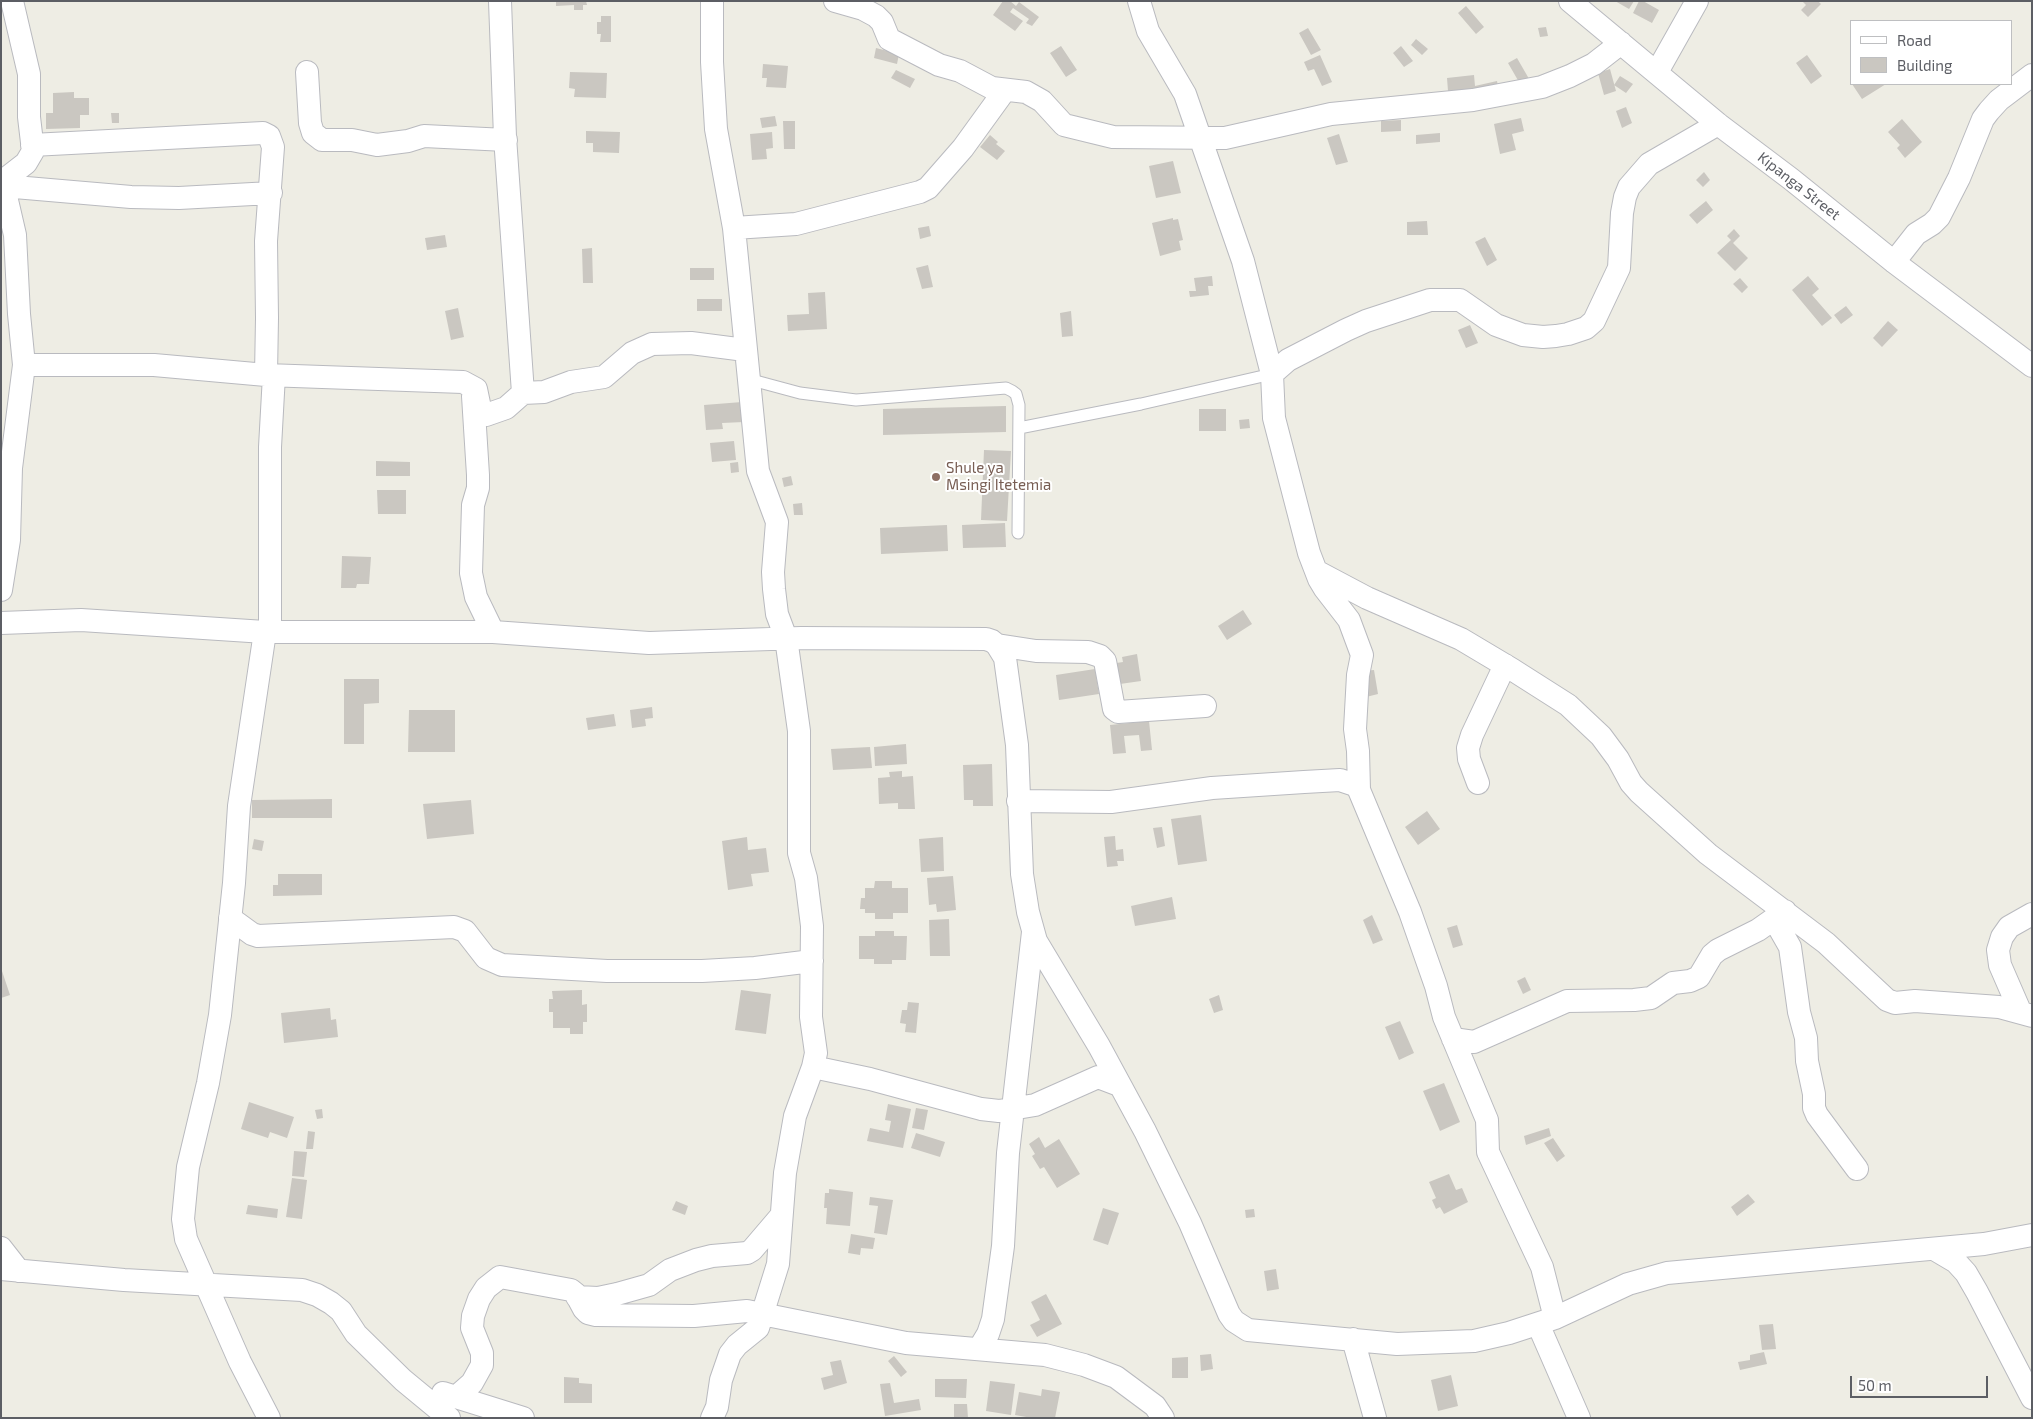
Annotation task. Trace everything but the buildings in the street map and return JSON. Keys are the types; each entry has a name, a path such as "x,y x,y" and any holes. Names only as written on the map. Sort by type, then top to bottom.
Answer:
{"street":[{"path":"3,182 30,158 32,144 29,117 29,74 12,1"},
{"path":"500,1 506,140 523,393"},
{"path":"712,1 712,62 716,129 734,228 758,471 777,522 773,572 777,614 786,638 798,731 799,852 806,878 812,926 811,1017 816,1052 814,1068 796,1116 785,1173 778,1264 758,1328 737,1345 730,1354 721,1380 717,1407 712,1418"},
{"path":"835,1 863,9 876,16 882,22 886,34 894,42 939,65 960,71 992,88 1017,90 1033,95 1042,101 1064,125 1113,137 1225,138 1324,115 1473,100 1542,87 1594,64 1621,43"},
{"path":"1139,1 1148,31 1184,94 1243,261 1272,374 1274,418 1302,527 1316,571 1324,589 1349,620 1362,655 1358,676 1355,729 1358,751 1359,790"},
{"name":"Kipanga Street","path":"1570,1 1718,124 1894,262 2032,366"},
{"path":"1657,72 1697,1"},
{"path":"307,72 310,123 313,133 322,140 352,140 377,146 408,141 424,136 506,140"},
{"path":"1894,262 1916,234 1939,217 1959,178 1983,119 1999,100 2032,75"},
{"path":"734,228 796,224 920,192 928,188 963,148 1005,90"},
{"path":"1272,374 1288,360 1346,330 1366,321 1430,300 1460,300 1496,325 1523,335 1556,336 1586,328 1594,322 1619,268 1622,213 1624,197 1629,187 1649,164 1718,124"},
{"path":"32,144 263,133 269,136 273,147 266,241 270,375 268,632 239,806 220,1015 208,1083 188,1167 183,1219 186,1239 240,1362 269,1418"},
{"path":"3,182 131,197 179,198 271,193"},
{"path":"1,590 9,540 12,468 9,419 24,365 15,234 3,182"},
{"path":"24,365 180,366 326,379 463,382 472,386 478,394 481,412 486,415 506,408 523,393 544,392 571,382 604,377 632,352 652,344 691,343 745,350"},
{"path":"472,386 478,488 473,505 471,574 476,597 492,632"},
{"path":"1316,571 1367,598 1461,639 1568,705 1601,736 1618,758 1631,783 1639,792 1780,915 1826,943 1878,993 1890,1002 1916,1001 1999,1006 2026,1013"},
{"path":"1,622 81,620 268,632 492,632 649,643 786,638 986,639 997,645 1036,651 1088,652 1100,656 1104,661 1114,709 1118,712 1205,706"},
{"path":"997,645 1005,658 1017,745 1022,874 1028,912 1036,941 1099,1046 1165,1171 1234,1321 1248,1330 1397,1344 1474,1341 1546,1321 1628,1284 1667,1273 1984,1244 2032,1235"},
{"path":"1478,783 1469,759 1468,748 1472,735 1505,665"},
{"path":"1018,801 1111,802 1212,788 1331,781 1349,782 1355,785 1359,790 1410,912 1436,986 1444,1017 1487,1120 1488,1152 1542,1267 1546,1321 1579,1418"},
{"path":"2026,1013 2000,965 1998,950 2002,937 2010,927 2032,914"},
{"path":"1453,1039 1474,1042 1567,1001 1651,998 1673,983 1690,981 1699,977 1712,955 1718,950 1758,930 1780,915"},
{"path":"1780,915 1790,947 1799,1012 1806,1038 1807,1061 1814,1094 1814,1108 1817,1115 1857,1169"},
{"path":"230,918 252,934 258,936 454,927 466,931 486,958 502,965 608,971 702,971 812,961"},
{"path":"979,1349 988,1334 993,1319 1003,1246 1008,1153 1033,931"},
{"path":"814,1068 870,1079 981,1109 999,1111 1035,1105 1098,1077 1119,1085"},
{"path":"577,1297 598,1298 617,1294 649,1285 670,1270 696,1260 712,1256 747,1253 752,1250 781,1216"},
{"path":"1,1248 10,1270 124,1280 302,1290 317,1295 341,1311 356,1334 403,1380 453,1408 523,1418"},
{"path":"1934,1249 1956,1262 1966,1273 2032,1398"},
{"path":"453,1408 472,1383 482,1365 482,1353 472,1328 473,1316 479,1299 486,1288 500,1277 571,1290 584,1309 588,1313 596,1315 694,1316 746,1312 906,1343 1045,1355 1084,1365 1116,1377 1155,1406 1163,1418"},
{"path":"1354,1339 1375,1418"}],"lane":[{"path":"1019,428 1140,404 1272,374"},
{"path":"748,379 800,393 856,400 1006,388 1016,394 1019,405 1018,533"}],"place":[{"name":"Shule ya Msingi Itetemia","path":"936,477"}]}
